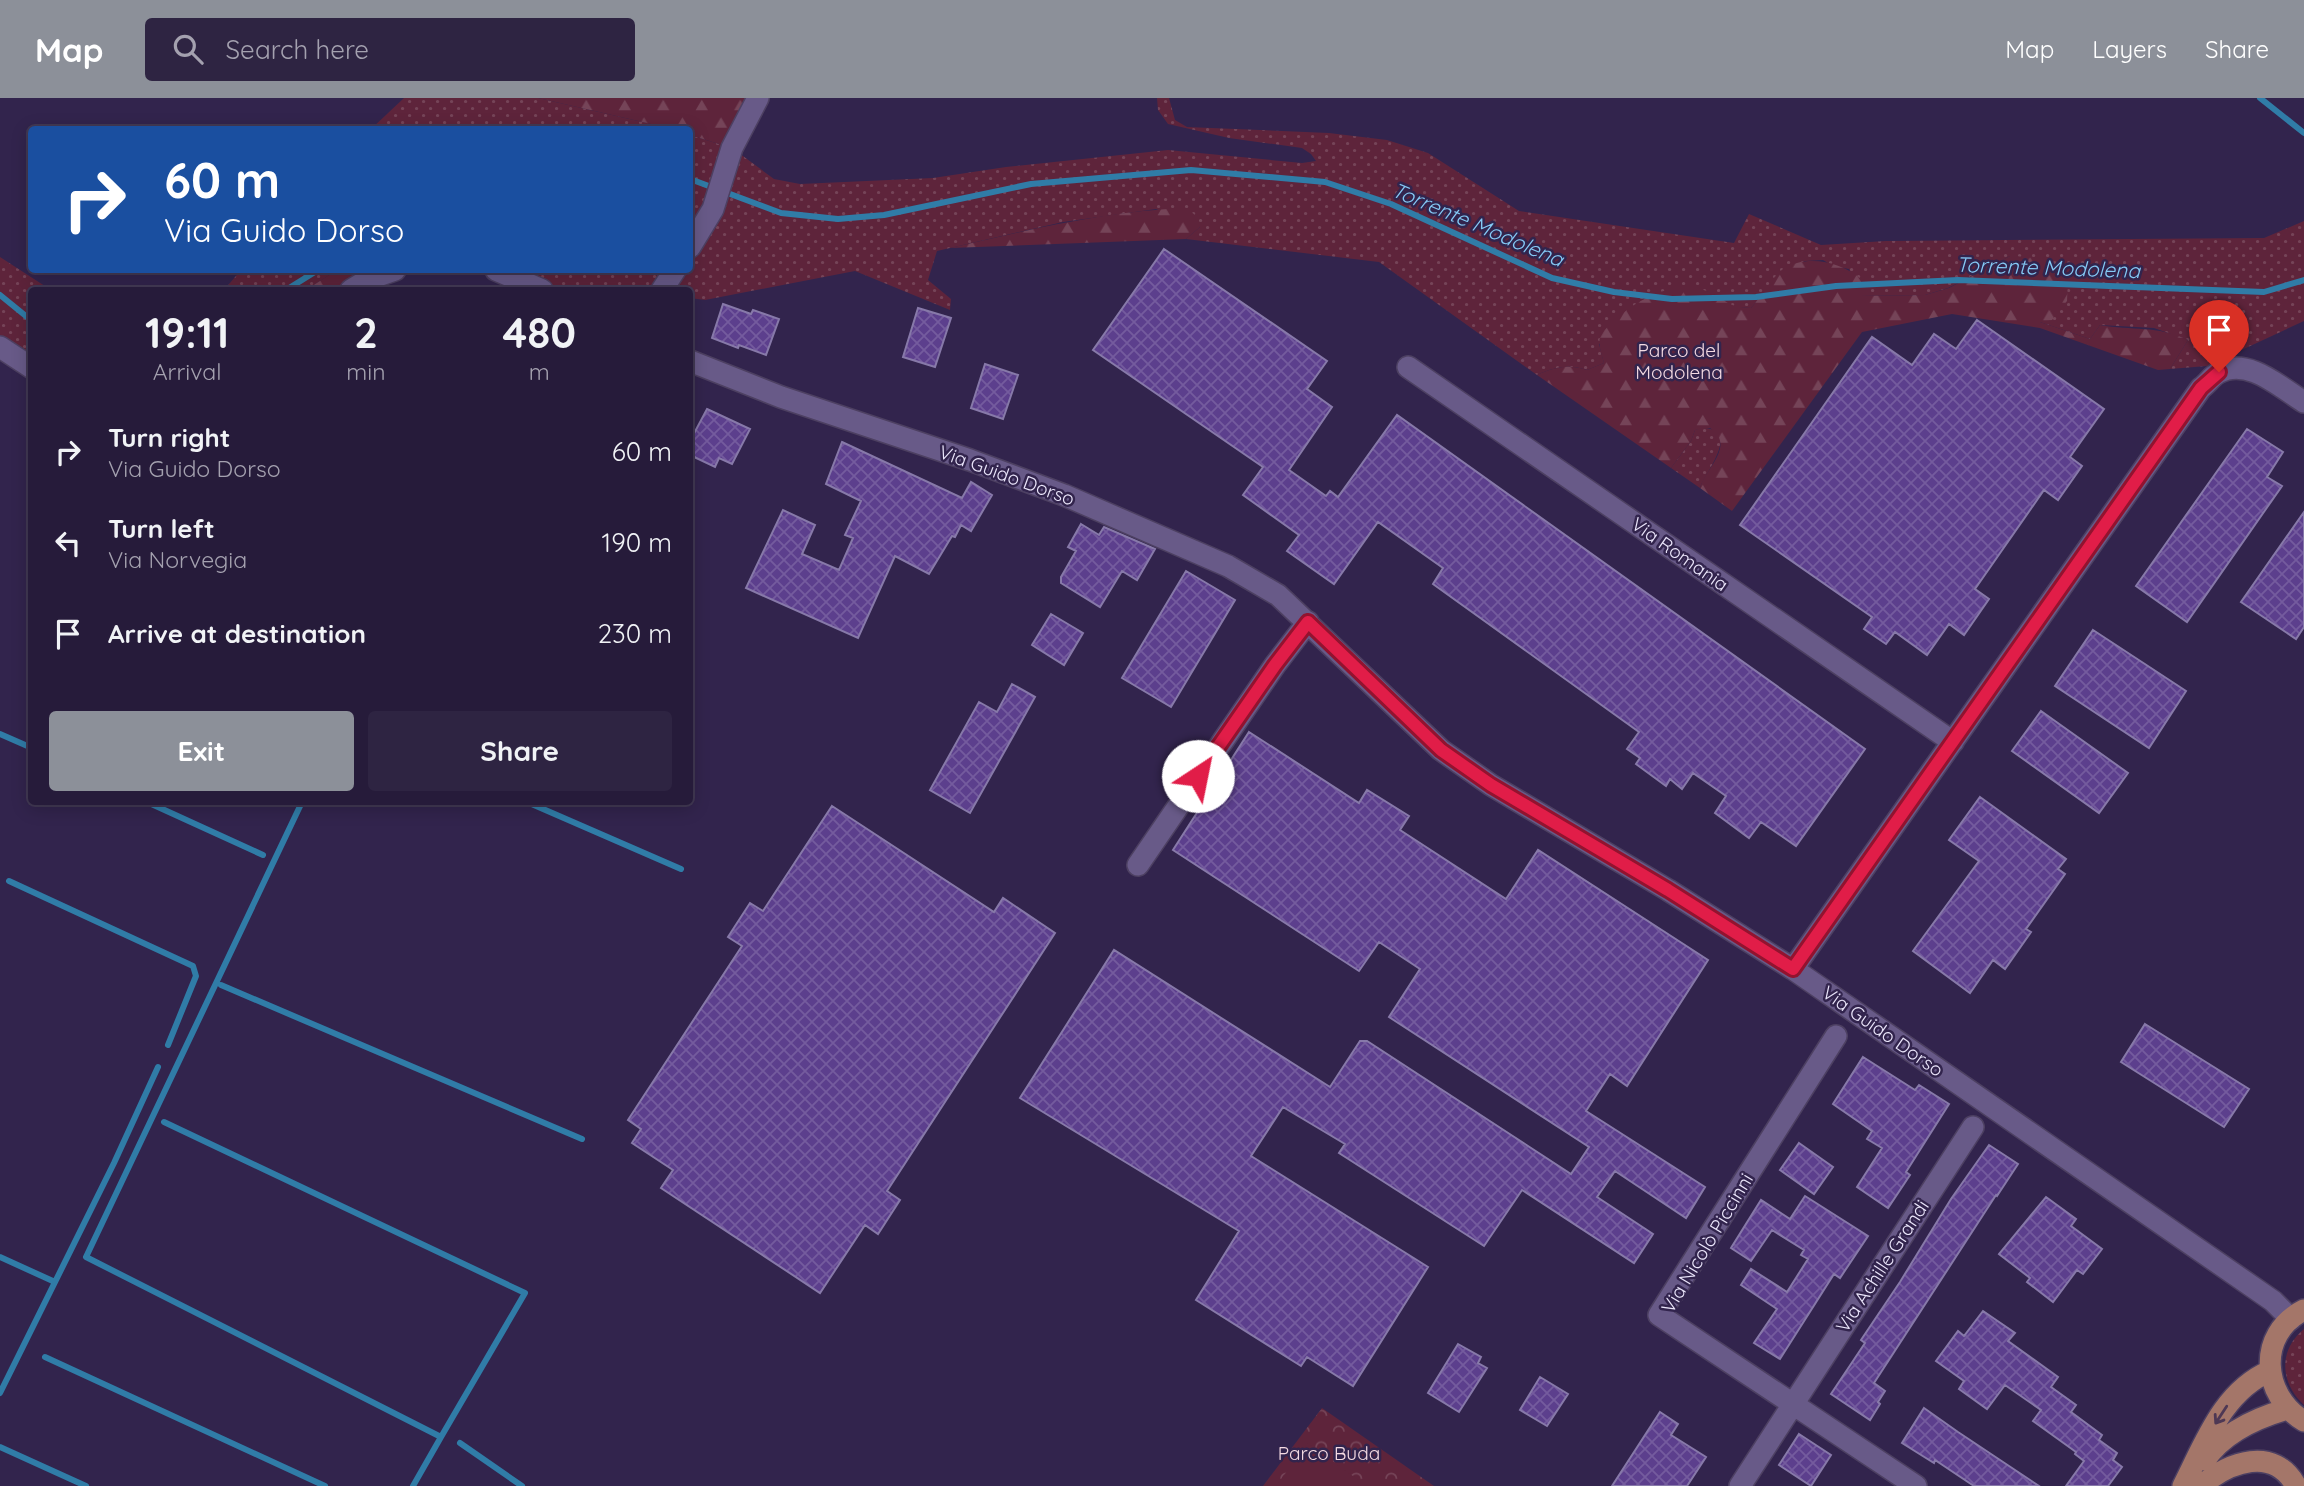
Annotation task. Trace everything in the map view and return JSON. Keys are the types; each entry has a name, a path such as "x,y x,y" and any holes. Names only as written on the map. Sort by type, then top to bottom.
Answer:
{"main road":[{"path":"2297,1315 2278,1334 2270,1371 2273,1385 2300,1419"},
{"path":"2186,1486 2221,1412 2252,1378 2270,1371"},
{"path":"2186,1486 2214,1447 2258,1417 2300,1419"},
{"path":"2201,1486 2211,1477 2238,1463 2264,1461 2276,1464 2291,1477 2296,1486"}],"street":[{"path":"693,242 713,209 732,149 758,98"},
{"path":"356,287 386,273"},
{"path":"503,273 535,287"},
{"path":"0,347 28,365"},
{"name":"Via Guido Dorso","path":"693,362 795,402 970,460 1064,495 1228,566 1278,595 1441,750 1491,785 1668,890 1793,969 2297,1315"},
{"name":"Via Romania","path":"1408,367 1953,742"},
{"path":"1793,969 2201,388 2219,372 2241,367 2260,373 2304,402"},
{"path":"1138,865 1275,665 1308,622"},
{"name":"Via Nicolò Piccinni","path":"1836,1036 1659,1315 1916,1486"},
{"name":"Via Achille Grandi","path":"1791,1404 1973,1127"},
{"path":"1740,1486 1791,1404"}],"green space":[{"path":"404,98 538,98 660,126 374,126"},
{"path":"538,98 758,98 732,148 693,136 693,126 660,126"},
{"name":"Parco del Modolena","path":"1157,98 1169,98 1175,120 1187,127 1329,133 1387,140 1428,153 1519,211 1734,243 1749,214 1821,245 1886,241 2264,238 2304,221 2304,321 2207,366 2170,369 2188,340 2154,328 2100,325 2090,339 2037,321 2010,256 1948,288 1925,295 1861,296 1849,269 1833,266 1823,260 1805,261 1783,270 1751,308 1733,307 1707,291 1599,344 1604,363 1587,370 1562,367 1537,375 1379,262 1186,239 1200,227 1156,209 1063,222 937,251 928,280 951,299 950,310 855,271 705,300 693,298 693,287 535,287 503,273 693,273 693,136 732,148 774,179 800,184 933,178 1006,167 1168,150 1302,163 1316,161 1302,148 1229,138 1168,124 1158,110"},
{"path":"1186,208 1195,215 1200,227 1186,239 950,248 1096,217"},
{"name":"Parco del Modolena","path":"2010,256 2041,260 2054,265 2068,276 2067,301 2052,320 2040,322 2090,339 2100,325 2155,330 2188,340 2170,369 2158,370 2040,328 1952,314 1862,332 1732,511 1700,488 1720,449 1717,435 1710,428 1695,430 1691,441 1671,468 1537,375 1562,367 1587,370 1604,363 1600,337 1604,331 1634,305 1669,289 1694,288 1707,291 1736,306 1751,308 1783,269 1792,264 1813,261 1834,264 1853,273 1861,279 1861,296 1925,295 1949,288"},
{"path":"0,257 46,287 28,287 28,366 0,347"},
{"path":"238,273 332,273 311,287 227,287"},
{"path":"332,273 348,273 369,279 356,287 311,287"},
{"path":"348,273 386,273 369,279"},
{"path":"1695,430 1714,430 1720,435 1720,443 1718,453 1700,488 1671,468 1691,441"},
{"path":"2304,1329 2304,1405 2290,1387 2285,1367 2290,1347"},
{"name":"Parco Buda","path":"1322,1408 1434,1486 1263,1486"},
{"path":"1308,1443 1361,1482 1358,1486 1276,1486"}],"building":[{"path":"1164,249 1327,361 1307,389 1332,407 1289,470 1326,496 1330,491 1338,497 1397,415 1865,749 1796,846 1761,822 1749,838 1715,813 1726,796 1693,773 1682,789 1670,779 1666,786 1636,764 1640,758 1627,749 1639,732 1433,584 1443,568 1378,522 1334,584 1287,551 1299,535 1243,495 1263,467 1093,350"},
{"path":"723,304 751,314 753,310 779,319 766,355 712,338"},
{"path":"918,308 951,318 935,367 903,357"},
{"path":"1977,320 2104,409 2070,457 2082,466 2058,500 2044,490 1975,589 1989,599 1964,635 1949,624 1927,655 1895,632 1886,644 1864,629 1872,617 1740,525 1872,337 1912,365 1934,334 1956,349"},
{"path":"985,364 1018,375 1003,419 971,408"},
{"path":"707,409 750,429 732,464 719,458 715,467 693,456 693,435"},
{"path":"2247,429 2283,452 2267,477 2282,486 2187,622 2136,586"},
{"path":"842,442 962,498 971,482 992,495 971,531 961,525 929,574 895,556 858,638 746,588 783,510 815,525 802,554 839,570 853,538 845,535 861,501 826,484"},
{"path":"2304,512 2304,627 2296,639 2241,602"},
{"path":"1081,524 1099,535 1104,527 1155,549 1137,580 1122,571 1100,607 1061,583 1061,577 1076,551 1068,547"},
{"path":"1186,571 1235,600 1171,707 1122,678"},
{"path":"1051,614 1083,633 1064,665 1032,645"},
{"path":"2093,630 2186,691 2149,748 2055,686"},
{"path":"1012,684 1035,697 970,813 930,790 979,702 997,712"},
{"path":"2041,711 2128,773 2099,813 2012,751"},
{"path":"1249,732 1359,803 1367,790 1409,816 1400,830 1506,899 1538,850 1708,960 1627,1086 1610,1074 1586,1111 1705,1187 1686,1218 1615,1171 1597,1197 1653,1234 1634,1263 1522,1190 1484,1246 1339,1153 1345,1144 1283,1107 1251,1156 1428,1267 1353,1386 1307,1357 1301,1366 1196,1300 1239,1231 1020,1098 1114,950 1330,1087 1360,1041 1367,1041 1571,1174 1589,1147 1389,1017 1420,969 1379,942 1359,971 1173,850"},
{"path":"1980,797 2066,859 2058,869 2065,874 2026,929 2031,932 2005,969 1993,960 1970,993 1913,951 1979,861 1949,840"},
{"path":"832,806 994,912 1003,898 1055,933 887,1191 900,1200 878,1234 865,1225 820,1293 661,1188 673,1170 632,1143 641,1129 628,1120 742,946 728,937 750,903 763,911"},
{"path":"2145,1024 2249,1089 2224,1127 2121,1062"},
{"path":"1863,1057 1915,1090 1919,1085 1949,1104 1906,1172 1910,1175 1888,1208 1857,1187 1882,1148 1867,1139 1872,1131 1833,1104"},
{"path":"1799,1143 1833,1167 1814,1194 1780,1170"},
{"path":"1989,1145 2018,1164 1874,1383 1885,1391 1870,1420 1831,1394 1865,1343 1861,1340 1951,1199"},
{"path":"1805,1196 1868,1236 1840,1278 1834,1274 1780,1359 1754,1343 1777,1309 1741,1285 1751,1269 1787,1292 1808,1259 1801,1255 1804,1250 1772,1230 1751,1261 1731,1248 1761,1200 1790,1219"},
{"path":"2046,1197 2076,1219 2071,1226 2102,1249 2083,1274 2077,1270 2053,1302 2027,1282 2030,1278 1999,1254"},
{"path":"1983,1311 2015,1333 2008,1341 2058,1377 2051,1387 2076,1405 2071,1412 2102,1435 2099,1440 2117,1453 2113,1460 2122,1467 2108,1486 2066,1486 2084,1461 2076,1452 2033,1421 2041,1410 2005,1385 1987,1409 1959,1389 1964,1381 1936,1361 1958,1331 1964,1336"},
{"path":"1458,1344 1481,1357 1478,1363 1487,1368 1459,1412 1428,1393"},
{"path":"1540,1377 1568,1394 1547,1426 1520,1410"},
{"path":"1924,1408 2039,1486 1974,1486 1935,1460 1934,1463 1902,1443"},
{"path":"1660,1412 1678,1424 1671,1435 1706,1457 1687,1486 1612,1486"},
{"path":"1799,1434 1831,1455 1811,1486 1779,1465"}],"waterway":[{"path":"2260,98 2304,133"},
{"name":"Torrente Modolena","path":"693,180 781,213 838,219 884,215 1031,184 1191,170 1325,182 1391,204 1552,278 1614,292 1672,299 1756,297 1836,286 1958,280 2264,292 2304,280"},
{"name":"Torrente Modolena","path":"291,287 313,273"},
{"name":"Torrente Modolena","path":"0,295 28,318"},
{"path":"0,734 28,746"},
{"path":"154,805 263,855"},
{"path":"301,805 86,1257 441,1437 413,1486"},
{"path":"534,805 681,869"},
{"path":"9,881 193,966 196,976 168,1045"},
{"path":"221,985 582,1139"},
{"path":"0,1393 114,1163 158,1067"},
{"path":"164,1122 525,1293 441,1437"},
{"path":"0,1257 55,1282"},
{"path":"45,1357 325,1486"},
{"path":"460,1443 522,1486"},
{"path":"0,1447 86,1486"}],"route":[{"path":"1198,776 1308,622 1441,750 1491,785 1668,890 1793,969 2201,388 2219,372"}]}
